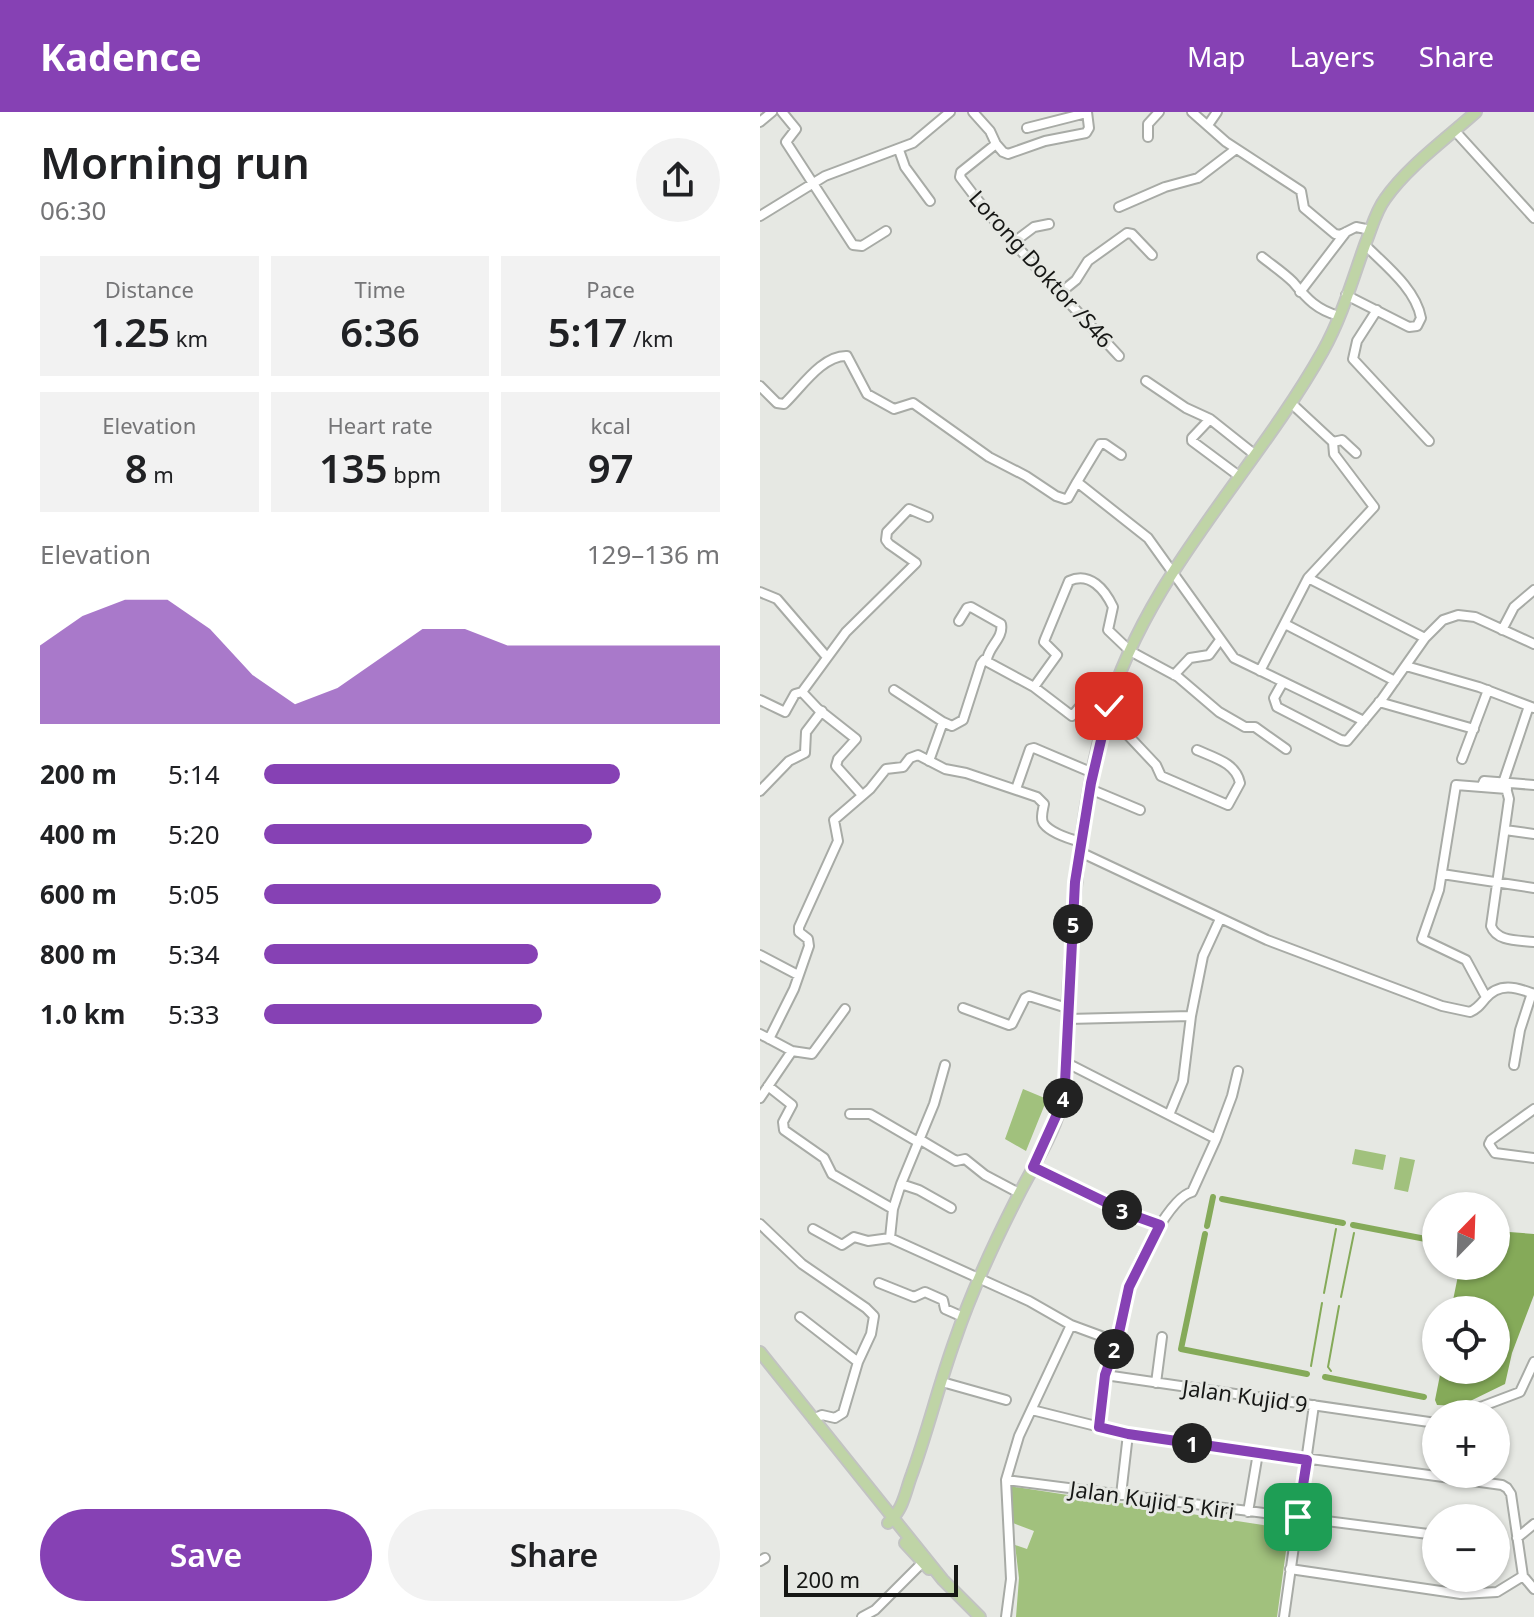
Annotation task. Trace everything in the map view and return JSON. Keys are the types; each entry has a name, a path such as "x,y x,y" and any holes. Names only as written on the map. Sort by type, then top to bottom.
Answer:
{"main road":[{"path":"889,1518 909,1489 963,1317 978,1280 1062,1103 1080,847 1108,710 1130,651 1173,572 1291,403 1320,356 1339,316 1383,201 1476,112"},
{"path":"762,1357 813,1419 840,1460 943,1580 980,1617"},
{"path":"889,1518 922,1563 943,1580"}],"street":[{"path":"760,122 772,112"},
{"path":"782,112 796,129 786,142 853,245 862,246 886,231"},
{"path":"930,112 937,124"},
{"path":"760,216 825,176 913,143 950,112"},
{"path":"973,112 990,131 996,144 1008,154 1045,141 1086,133 1089,128 1086,112 1027,128"},
{"path":"1148,137 1148,124 1159,112"},
{"path":"1192,112 1236,149 1301,191 1304,208 1335,234 1356,227 1371,230"},
{"path":"1208,125 1217,112"},
{"path":"1455,131 1534,218"},
{"name":"Lorong Doktor /S46","path":"996,144 960,176 986,212 1037,270 1119,356"},
{"path":"1119,207 1165,187 1198,178 1236,149"},
{"path":"899,150 905,167 930,201"},
{"path":"1014,242 1034,227 1049,224"},
{"path":"1300,292 1346,232"},
{"path":"1060,293 1076,280 1088,261 1127,233 1132,234 1152,255"},
{"path":"1346,295 1409,327 1417,326 1421,318 1416,301 1365,245"},
{"path":"1262,257 1315,306 1339,316"},
{"path":"1377,310 1357,341 1353,359 1429,441"},
{"path":"760,386 777,403 784,404 817,370 841,356 847,356 870,396 894,409 913,403 989,457 1061,498 1068,498 1100,444 1121,455"},
{"path":"1146,381 1186,408 1210,419 1254,454"},
{"path":"1260,671 1308,578 1374,507 1334,454 1333,442 1291,403"},
{"path":"1210,419 1192,441 1239,476"},
{"path":"1333,442 1342,440 1356,453"},
{"path":"1077,482 1144,534 1234,658 1364,721"},
{"path":"760,700 785,712 795,694 802,692 846,632 916,563 889,544 887,532 909,509 928,517"},
{"path":"1034,687 1057,655 1044,642 1062,595 1073,578 1095,583 1105,590 1113,607 1108,630 1111,636 1130,651 1174,675 1219,712 1245,727 1255,727 1286,749"},
{"path":"1308,578 1425,638"},
{"path":"1502,630 1514,607 1534,590"},
{"path":"760,592 777,599 826,656"},
{"path":"894,690 952,726 963,720 981,664 987,660 988,653 1002,632 1001,624 971,607 959,621"},
{"path":"1283,682 1274,704 1341,740 1351,738 1425,638 1443,620 1458,615 1475,617 1534,644"},
{"path":"1285,624 1395,681"},
{"path":"1174,675 1190,658 1209,655 1220,640"},
{"path":"987,660 1003,672 1034,687 1072,716 1089,696 1108,710 1156,765 1161,776 1228,805 1240,783 1237,771 1197,750"},
{"path":"1406,666 1488,690 1531,707 1506,786 1509,799 1491,923 1495,934 1501,938 1534,942"},
{"path":"1462,759 1488,690"},
{"path":"802,692 856,739 838,759 836,766 862,795"},
{"path":"1379,702 1474,729"},
{"path":"760,791 789,761 805,753 805,735 822,711"},
{"path":"929,761 943,722"},
{"path":"1016,789 1030,749 1034,748 1093,773"},
{"path":"769,1039 788,1003 809,942 799,932 799,927 838,840 834,821 886,769 903,767 914,755 945,769 1016,789 1042,801 1044,825 1080,847 1220,919 1282,946 1442,1006 1470,1012 1496,990 1510,987 1533,993 1520,1030 1514,1065"},
{"path":"1486,997 1467,961 1422,939 1439,890 1456,785 1482,786 1483,781 1506,786 1534,785"},
{"path":"1090,789 1140,810"},
{"path":"1505,830 1534,834"},
{"path":"1442,874 1534,888"},
{"path":"1169,1115 1183,1081 1203,956 1220,919"},
{"path":"760,955 798,975"},
{"path":"963,1008 1009,1025 1029,996 1067,1013 1191,1016"},
{"path":"760,1034 792,1051 812,1054 845,1009"},
{"path":"760,1098 792,1051"},
{"path":"1067,1063 1216,1139"},
{"path":"890,1238 893,1209 934,1104 945,1065"},
{"path":"1099,1427 1105,1375 1117,1342 1129,1287 1160,1225 1182,1195 1192,1192 1216,1139 1238,1071"},
{"path":"768,1086 792,1105 783,1122 784,1130 824,1158 835,1176 893,1209"},
{"path":"1534,1109 1489,1142 1495,1153 1534,1158"},
{"path":"850,1114 870,1114 956,1161 965,1159 985,1175 1019,1193"},
{"path":"1033,1167 1132,1215 1160,1225"},
{"path":"901,1184 951,1208"},
{"path":"760,1224 802,1264 874,1316 871,1334 858,1362 843,1413 835,1418 824,1415 813,1419"},
{"path":"813,1229 842,1245 854,1237 868,1241 890,1238 1029,1301 1071,1325 1117,1342"},
{"path":"879,1283 914,1297 924,1291 934,1295 943,1300 945,1309 963,1317"},
{"path":"800,1317 858,1362"},
{"path":"1006,1617 1011,1579 1006,1480 1019,1436 1071,1325"},
{"path":"1156,1383 1162,1337"},
{"path":"1499,1400 1520,1392 1534,1362"},
{"name":"Jalan Kujid 9","path":"1105,1375 1422,1421"},
{"path":"942,1382 1006,1400"},
{"path":"1284,1617 1314,1405"},
{"path":"1032,1410 1128,1434 1502,1485 1511,1494 1523,1576 1534,1589"},
{"path":"1121,1495 1128,1434"},
{"path":"1248,1512 1258,1453"},
{"name":"Jalan Kujid 5 Kiri","path":"1006,1480 1422,1533"},
{"path":"1517,1538 1534,1524"},
{"path":"862,1617 875,1610 922,1563"},
{"path":"1290,1569 1461,1594 1497,1592 1523,1576"}],"shaded area":[{"path":"1023,1089 1047,1099 1026,1151 1005,1139"},
{"path":"1355,1149 1386,1155 1383,1170 1352,1164"},
{"path":"1400,1157 1415,1160 1408,1192 1394,1189"},
{"path":"1510,1232 1534,1234 1534,1295 1510,1362 1510,1296 1454,1296 1457,1280 1510,1280"},
{"path":"1438,1384 1505,1384 1472,1400 1435,1400"},
{"path":"1009,1486 1289,1529 1277,1617 1016,1617 1019,1578 1015,1545 1027,1549 1034,1531 1013,1523"}],"waterway":[{"path":"1207,1226 1213,1197"},
{"path":"1222,1199 1343,1223"},
{"path":"1353,1225 1422,1238"},
{"path":"1324,1293 1336,1229"},
{"path":"1341,1297 1354,1233"},
{"path":"1205,1234 1181,1349 1307,1374"},
{"path":"1311,1366 1322,1303"},
{"path":"1331,1371 1328,1367 1339,1306"},
{"path":"1325,1377 1424,1397"}],"route":[{"path":"1109,706 1091,783 1075,882 1067,1008 1067,1063 1062,1103 1033,1167 1132,1215 1160,1225 1129,1287 1117,1342 1105,1375 1099,1427 1307,1460 1298,1517"}]}
